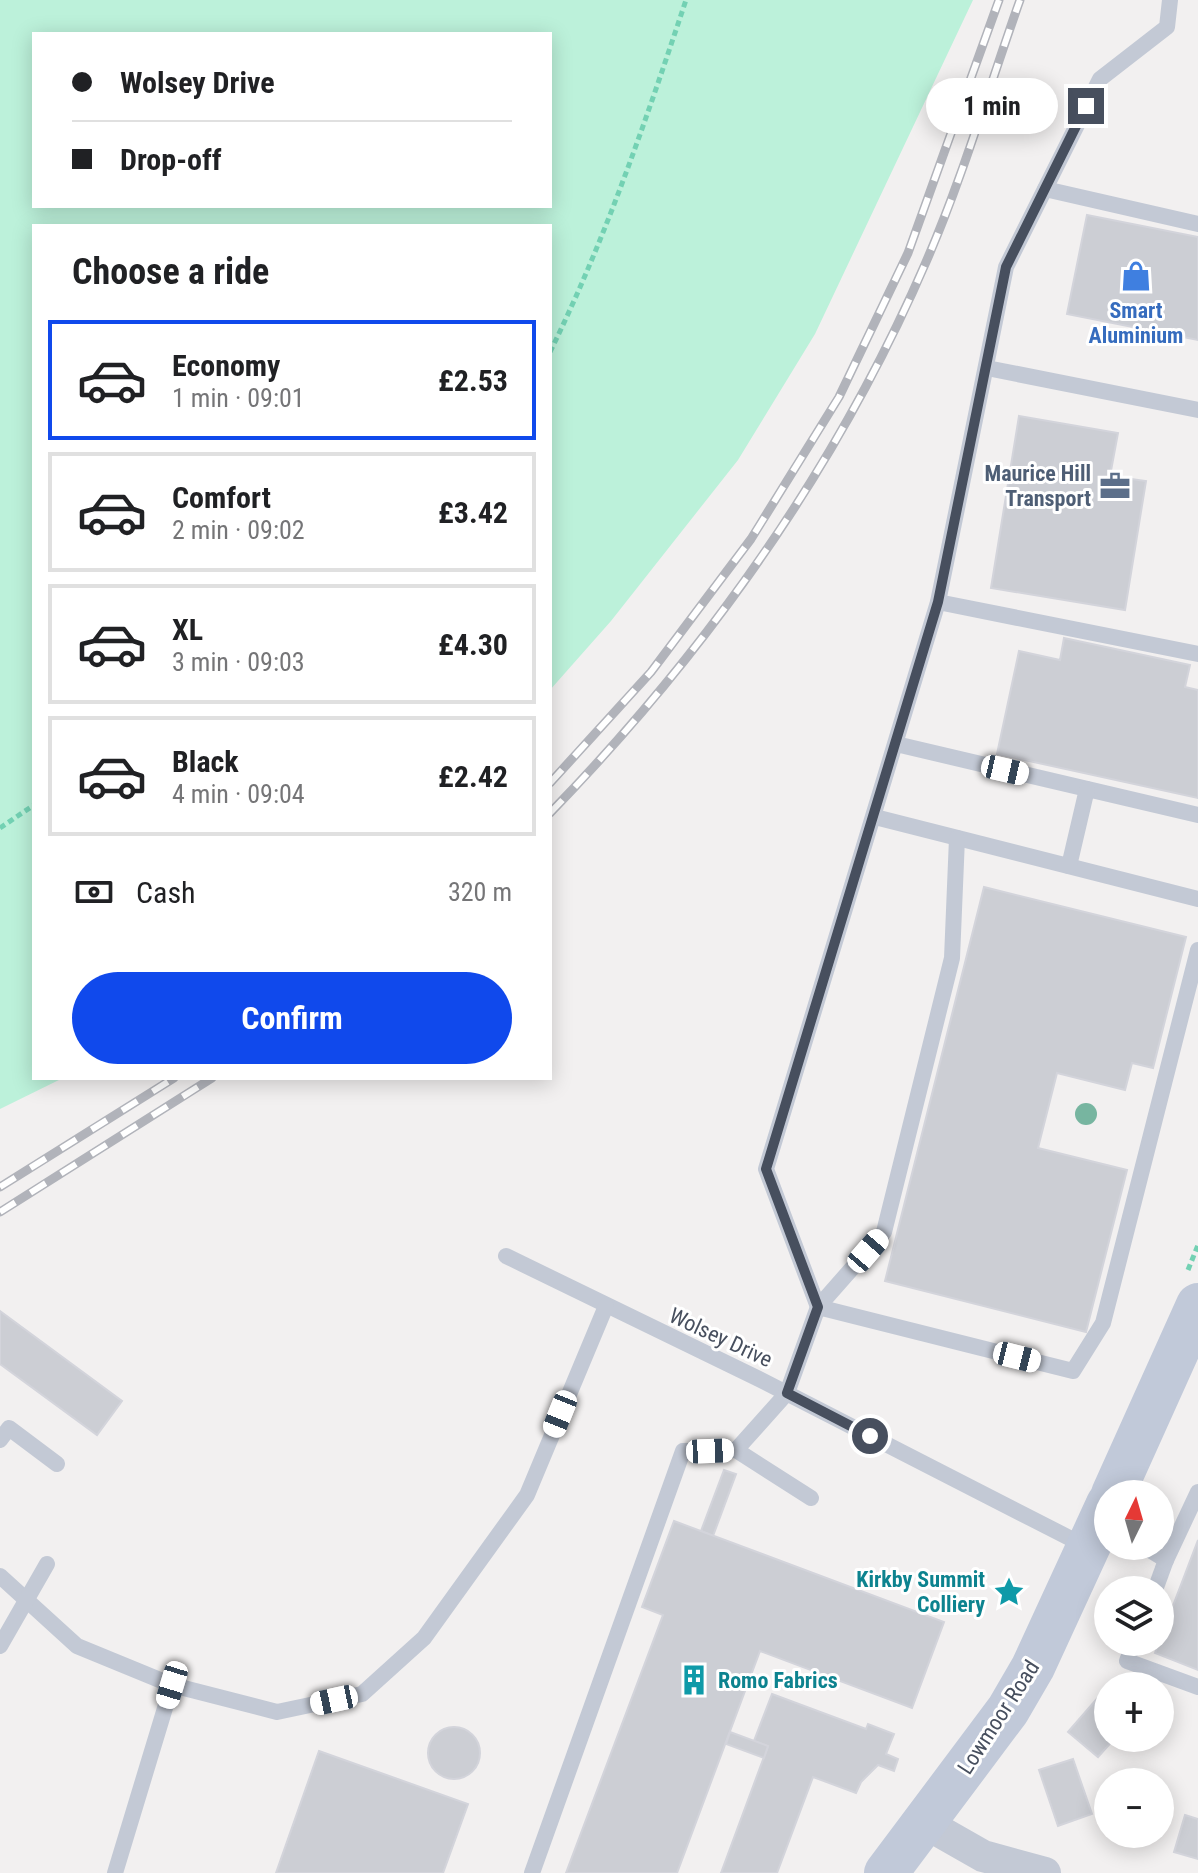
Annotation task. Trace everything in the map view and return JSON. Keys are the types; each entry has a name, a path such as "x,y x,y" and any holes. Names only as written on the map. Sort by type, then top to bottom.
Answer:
{"main road":[{"name":"Lowmoor Road","path":"1121,1480 1198,1305"},
{"name":"Lowmoor Road","path":"886,1873 1021,1688 1094,1538"}],"street":[{"path":"925,1823 983,1856 1045,1873"}],"lane":[{"path":"818,1307 766,1169 938,602 1006,267 1100,79 1167,27 1170,0"},
{"path":"1045,189 1198,224"},
{"path":"987,368 1198,410"},
{"path":"938,602 1198,654"},
{"path":"896,744 1198,815"},
{"path":"1069,866 1087,789"},
{"path":"875,817 1198,899"},
{"path":"736,1450 787,1393 818,1307 884,1232 952,958 957,838"},
{"path":"818,1307 1073,1371 1103,1323 1198,950"},
{"name":"Wolsey Drive","path":"506,1256 787,1393 1094,1514"},
{"path":"0,1576 77,1646 172,1685 277,1712 362,1694 424,1638 527,1495 606,1306"},
{"path":"3,1430 57,1464"},
{"path":"532,1873 683,1451 736,1450 811,1498"},
{"path":"1174,1543 1198,1492"},
{"path":"1160,1576 1166,1560"},
{"path":"0,1646 47,1564"},
{"path":"1129,1656 1127,1661 1198,1687"},
{"path":"115,1873 172,1685"}],"path":[{"path":"552,348 589,271 628,175 686,0"},
{"path":"0,828 32,806"}],"green space":[{"path":"0,0 973,0 815,334 738,460 611,621 552,688 552,224 32,224 32,1080 59,1080 0,1109"}],"building":[{"name":"Smart Aluminium","path":"1087,215 1198,237 1198,340 1067,314"},
{"path":"1019,416 1118,433 1110,476 1146,481 1125,610 991,588"},
{"path":"1064,638 1190,665 1185,687 1198,690 1198,798 997,754 1019,651 1060,660"},
{"path":"984,887 1186,937 1153,1068 1132,1063 1125,1090 1057,1073 1038,1148 1127,1170 1086,1332 885,1281"},
{"path":"0,1311 122,1401 97,1435 0,1364"},
{"path":"724,1470 736,1474 713,1536 701,1531"},
{"name":"Romo Fabrics","path":"674,1521 944,1622 912,1708 760,1651 677,1873 566,1873 663,1615 642,1607"},
{"path":"1198,1540 1198,1670 1163,1656 1174,1656 1174,1603"},
{"name":"Romo Fabrics","path":"772,1694 866,1729 868,1724 894,1734 886,1754 898,1759 894,1771 878,1765 861,1782 856,1793 813,1777 777,1873 721,1873 768,1746 754,1741"},
{"path":"1094,1702 1094,1752 1102,1752 1098,1757 1068,1732"},
{"path":"454,1727 472,1735 480,1753 472,1771 454,1779 436,1771 428,1753 436,1735"},
{"path":"730,1732 768,1746 764,1758 726,1744"},
{"path":"319,1751 468,1804 443,1873 276,1873"},
{"path":"1073,1759 1092,1814 1058,1826 1039,1770"},
{"path":"1185,1815 1198,1819 1198,1859 1174,1852"}],"railway":[{"path":"552,781 651,672 751,539 839,397 908,253 999,0"},
{"path":"552,811 662,688 714,622 763,554 852,412 926,262 964,165 1020,0"},
{"path":"0,1187 171,1080"},
{"path":"0,1212 209,1080"}],"place":[{"name":"Smart Aluminium","path":"1136,276"},
{"name":"Maurice Hill Transport","path":"1115,486"},
{"name":"Kirkby Summit Colliery","path":"1009,1592"},
{"name":"Romo Fabrics","path":"694,1680"}],"route":[{"path":"870,1436 787,1393 818,1307 766,1169 938,602 1006,267 1086,106"}]}
